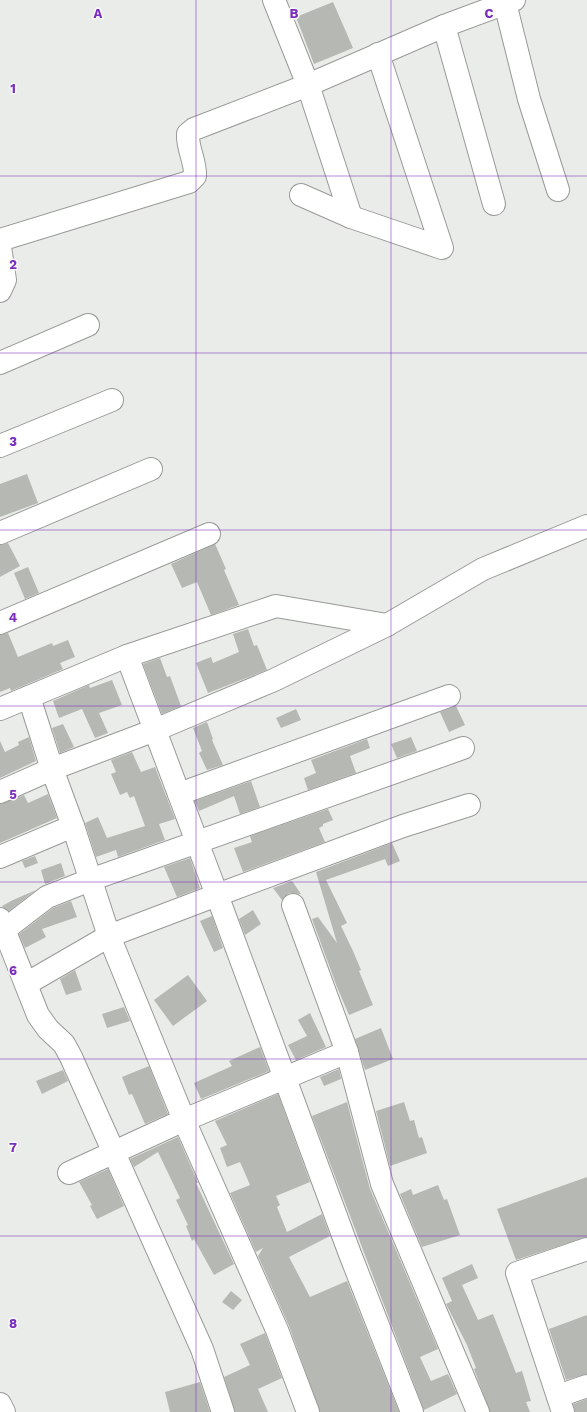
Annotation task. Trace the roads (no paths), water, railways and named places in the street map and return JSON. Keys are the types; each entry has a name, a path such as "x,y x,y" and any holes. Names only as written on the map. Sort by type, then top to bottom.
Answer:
{"street":[{"path":"274,0 308,85 350,217"},
{"path":"0,240 189,182 195,176 196,169 188,139 188,134 194,128 308,85 444,26 510,2 529,99 558,190"},
{"path":"444,26 494,204"},
{"path":"301,195 350,217 442,248 378,54"},
{"path":"0,247 5,280 0,291"},
{"path":"0,363 88,325"},
{"path":"0,446 112,400"},
{"path":"0,533 151,468"},
{"path":"0,792 52,769 155,730 274,680 386,625 483,568 587,526"},
{"path":"0,623 209,534"},
{"path":"0,709 127,656 276,606 386,625"},
{"path":"127,656 350,1254 412,1412"},
{"path":"179,794 449,696"},
{"path":"30,697 52,769 73,826 109,936 184,1120 277,1330 308,1412"},
{"path":"222,1412 202,1349 115,1153 68,1049 42,1023 2,925 47,897 90,880 463,748"},
{"path":"26,984 109,936 403,826 469,805"},
{"path":"0,857 73,826"},
{"path":"293,905 347,1052 382,1184 478,1412"},
{"path":"69,1173 184,1120 347,1052"},
{"path":"587,1249 517,1273 560,1404 587,1386"},
{"path":"0,1404 4,1412"}]}
